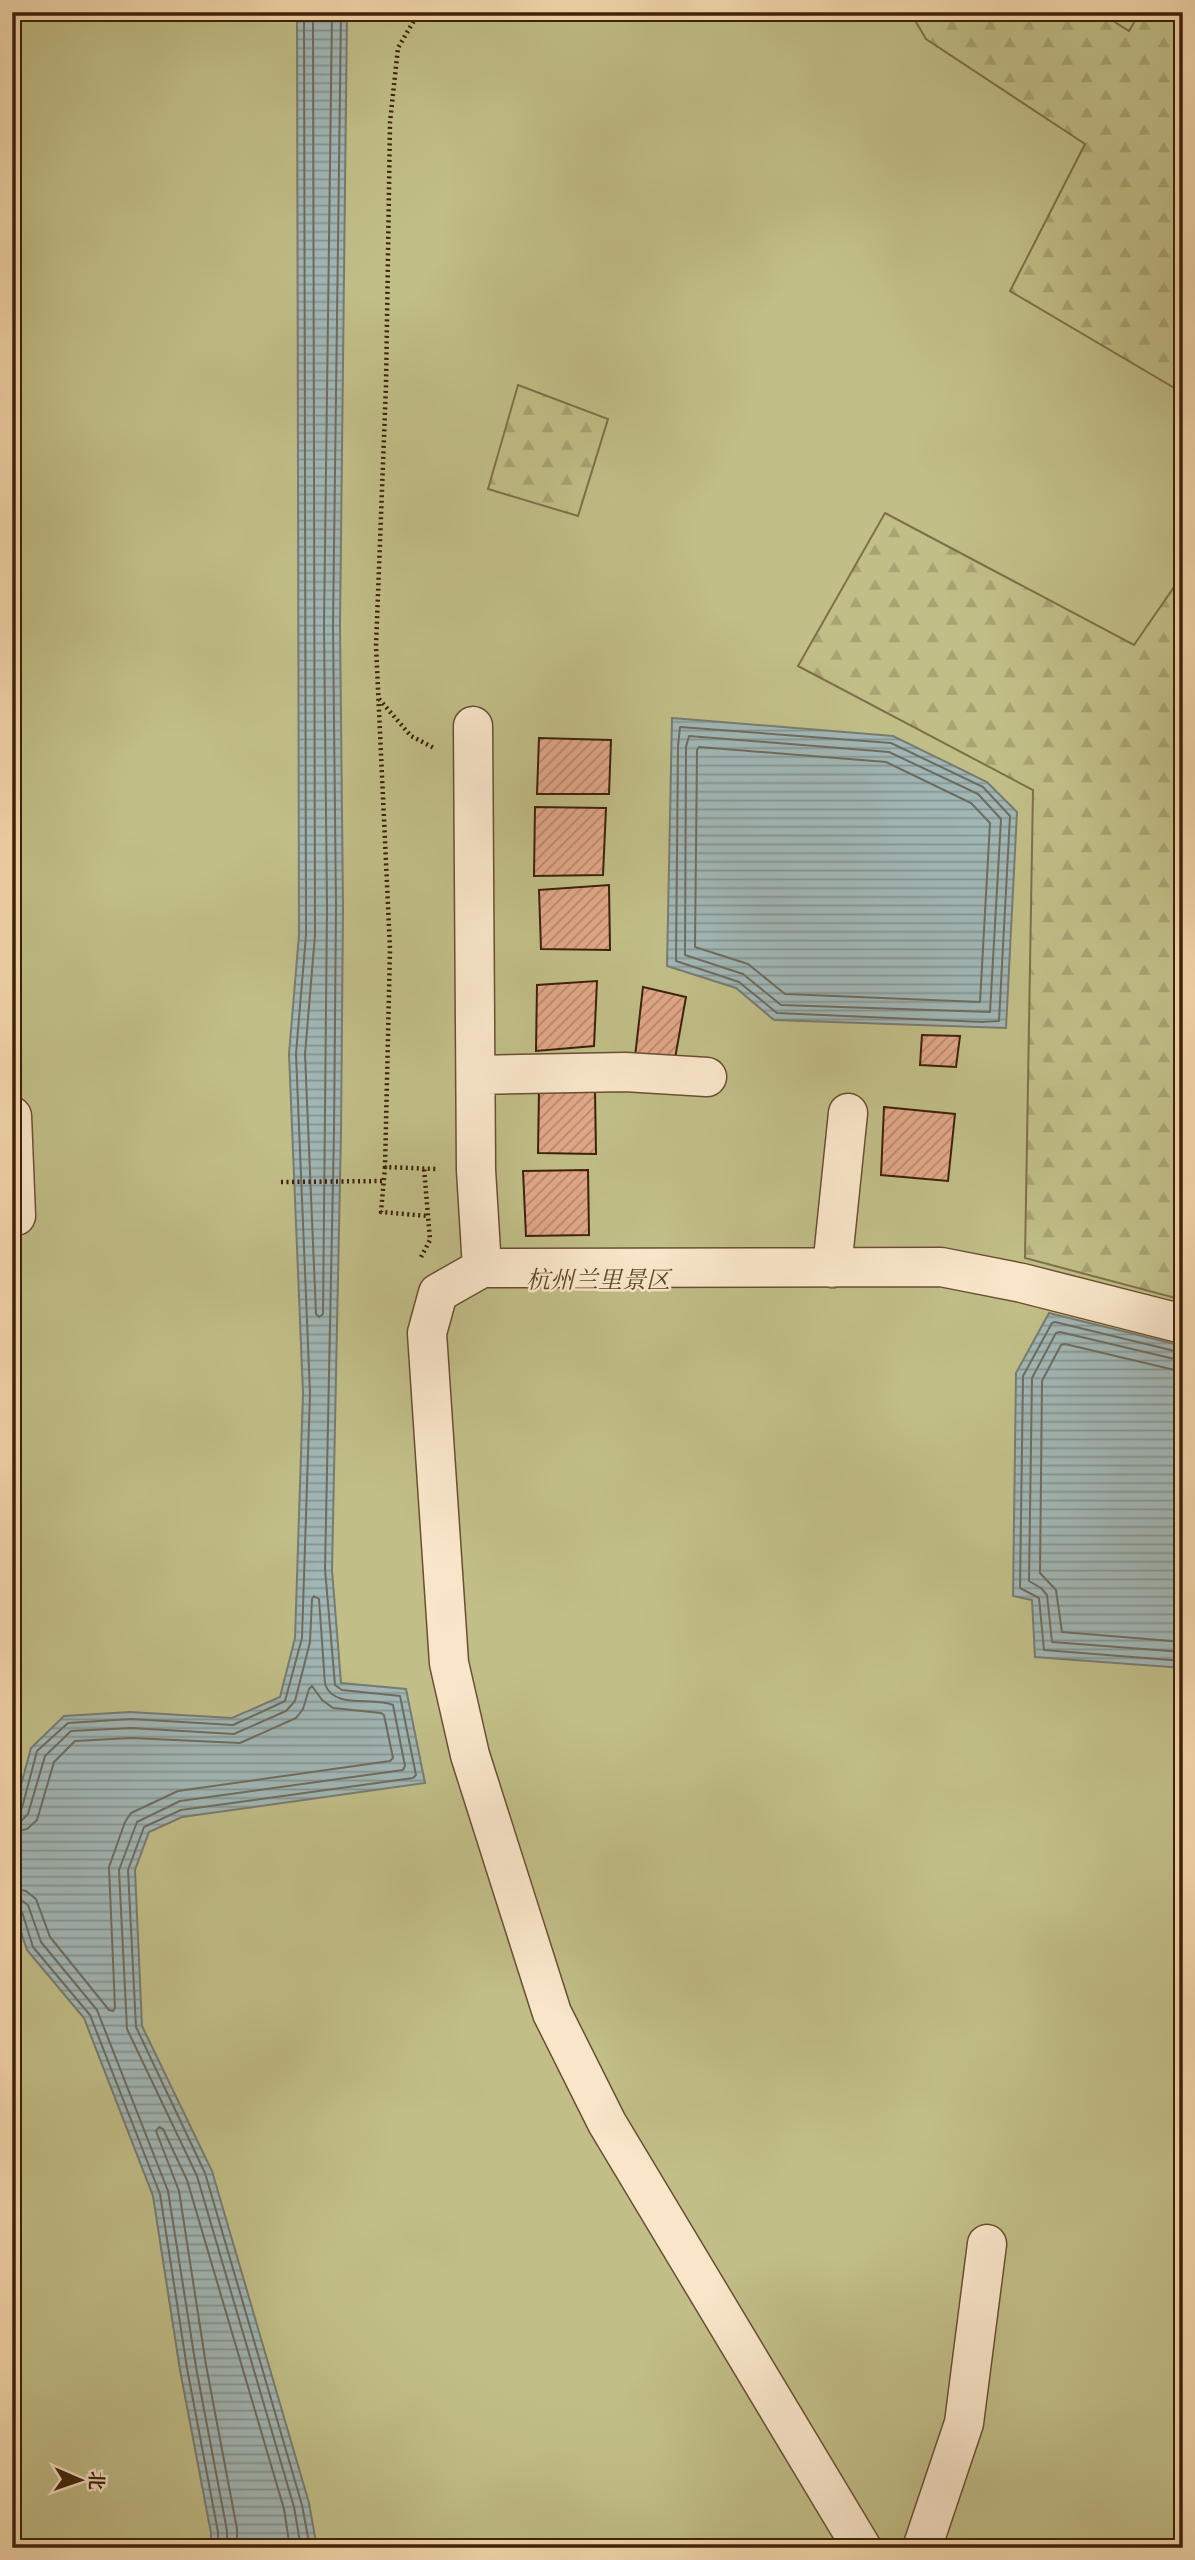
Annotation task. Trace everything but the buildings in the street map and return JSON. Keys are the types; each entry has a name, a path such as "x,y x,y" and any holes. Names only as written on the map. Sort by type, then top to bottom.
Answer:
{"street":[{"path":"474,740 476,1170 482,1268"},
{"path":"476,1075 625,1072 707,1077"},
{"path":"832,1268 848,1113"},
{"path":"12,1116 16,1216 12,1216"},
{"path":"862,2548 607,2123 552,2013 470,1755 449,1663 427,1333 438,1293 482,1268 941,1268 1021,1283 1183,1324"},
{"path":"922,2548 964,2423 987,2244"}],"path":[{"path":"419,12 398,48 390,122 387,372 376,646 390,949 385,1167 381,1212 428,1216"},
{"path":"378,699 411,736 429,748 474,740"},
{"path":"385,1167 476,1170"},
{"path":"419,1261 429,1240 424,1168"},
{"path":"281,1182 384,1181"}],"green space":[{"name":"杭州兰里景区","path":"12,12 1183,12 1183,2548 12,2548"},
{"path":"910,12 1099,12 1129,31 1140,12 1183,12 1183,393 1010,291 1085,144 926,39"},
{"path":"518,385 608,419 578,516 488,489"},
{"path":"885,513 1134,645 1183,574 1183,1300 1025,1258 1033,790 798,666"}],"water":[{"path":"297,12 347,12 340,625 343,907 341,1132 332,1570 341,1683 406,1689 425,1783 182,1817 149,1832 135,1870 142,2026 212,2171 309,2503 317,2548 211,2548 211,2533 180,2370 153,2196 84,2018 27,1950 12,1905 12,1818 31,1748 64,1716 130,1712 232,1718 280,1697 295,1638 303,1393 289,1054 299,935"},
{"path":"672,718 893,736 987,782 1017,812 1006,1028 774,1020 736,988 667,966"},
{"path":"1049,1313 1183,1346 1183,1668 1035,1657 1032,1600 1013,1596 1016,1373"}]}
